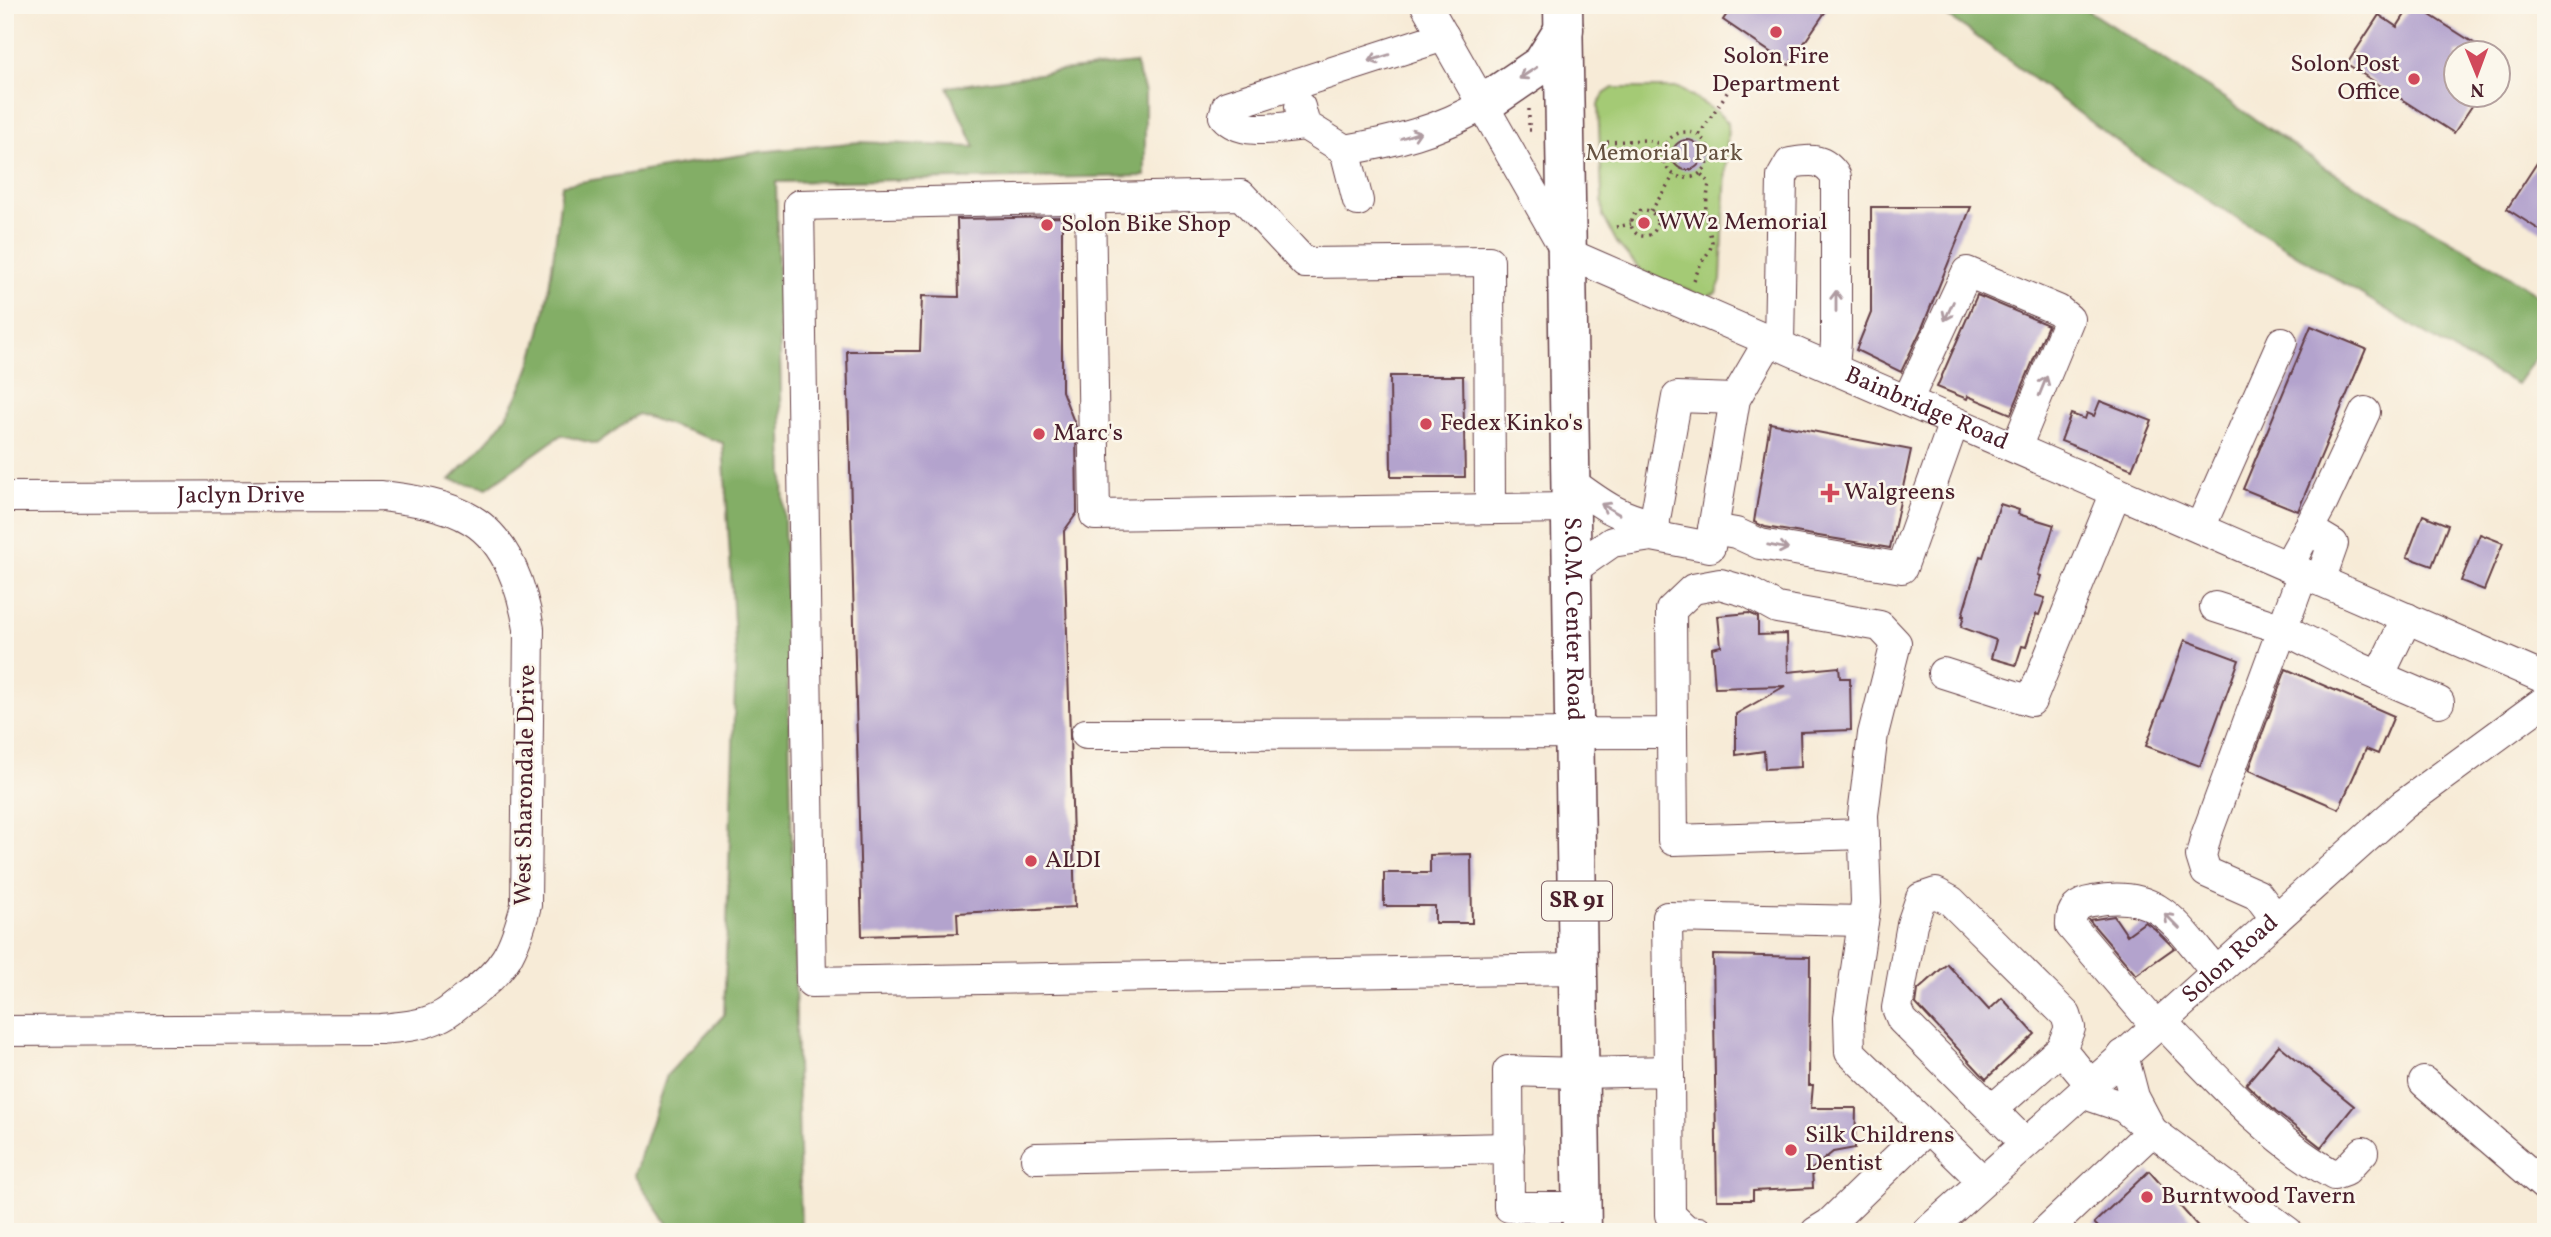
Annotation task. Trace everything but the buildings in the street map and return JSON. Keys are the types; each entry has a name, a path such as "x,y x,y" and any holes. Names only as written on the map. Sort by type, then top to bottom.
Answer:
{"main road":[{"path":"1482,105 1542,64 1563,17"},
{"name":"S.O.M. Center Road","path":"1563,17 1582,1219"}],"street":[{"path":"1426,5 1567,253"},
{"path":"1444,36 1227,106 1224,116 1230,123 1244,129 1305,125 1345,150 1387,143 1460,119 1482,105"},
{"path":"1294,84 1305,125"},
{"path":"1345,150 1358,201"},
{"path":"1090,198 1096,515 1489,509 1571,495 1605,507 1654,531 1710,547 1735,399 1774,343 1782,177 1790,163 1813,160 1829,166 1836,177 1834,369"},
{"path":"1489,509 1489,261 1305,264 1241,195 799,205 811,982 1578,968"},
{"name":"Bainbridge Road","path":"1567,253 2546,678"},
{"path":"1907,401 1966,272 2047,305 2069,319 2016,449"},
{"path":"2200,528 2282,342"},
{"path":"1654,531 1677,397 1735,399"},
{"path":"2276,919 2258,895 2206,872 2201,856 2206,836 2304,573 2333,544 2308,530 2365,412"},
{"path":"1713,529 1736,533 1760,544 1902,568 1954,422"},
{"path":"1943,673 2031,701 2116,492"},
{"name":"Jaclyn Drive","path":"5,497 382,496 444,508 473,520"},
{"name":"West Sharondale Drive","path":"5,1031 402,1027 441,1017 487,983 504,963 518,936 526,905 529,629 524,598 514,575 491,537 473,520"},
{"path":"1572,570 1608,543 1654,531"},
{"path":"1864,834 1673,840 1671,610 1693,589 1720,584 1748,592 1777,608 1880,626 1896,643 1873,734 1863,815 1864,834 1866,902 1849,1017 1850,1052 1983,1181"},
{"path":"2215,607 2283,629 2439,702"},
{"path":"2379,676 2407,618"},
{"name":"Solon Road","path":"1927,1232 2403,805 2546,700"},
{"path":"1086,734 1672,733"},
{"path":"1992,1110 2061,1049 2070,1028 2066,1015 1951,901 1936,893 1921,898 1912,924 1897,1008 1902,1020 1992,1110 2025,1143"},
{"path":"2217,972 2168,915 2146,902 2115,896 2083,902 2074,909 2070,917 2071,926 2159,1024 2306,1160 2334,1175 2345,1171 2363,1152"},
{"path":"1698,1232 1687,1231 1670,1215 1667,917 1863,921"},
{"path":"2061,1049 2086,1089 2123,1107 2277,1229"},
{"path":"2123,1055 2134,1097 2152,1131"},
{"path":"1582,1219 1509,1208 1508,1071 1669,1072"},
{"path":"2424,1082 2546,1187"},
{"path":"1816,1232 1829,1224 1928,1128"},
{"path":"2045,1232 2152,1131"},
{"path":"1036,1158 1509,1148"}],"path":[{"path":"1699,135 1730,89"},
{"path":"1528,99 1529,130 1536,130"},
{"path":"1688,131 1699,135 1710,150 1708,165 1689,178 1674,175 1664,163 1665,145 1673,135 1680,132 1688,131"},
{"path":"1607,142 1646,140 1665,145"},
{"path":"1692,285 1712,242 1705,213 1709,183 1700,173"},
{"path":"1651,211 1674,175"},
{"path":"1639,211 1651,211 1658,222 1653,233 1641,236 1633,231 1632,217 1639,211"},
{"path":"1616,226 1631,225"}],"green space":[{"path":"1929,5 2079,5 2221,96 2324,167 2481,258 2546,300 2546,363 2536,357 2517,384 2457,353 2141,159 1961,25"},
{"path":"1135,63 1145,92 1145,176 776,182 801,1232 673,1232 634,1175 667,1075 724,1015 736,657 723,443 638,414 596,444 561,435 487,488 450,480 501,424 528,371 538,341 551,277 562,185 759,152 859,142 975,147 947,87"},
{"name":"Memorial Park","path":"1613,88 1678,88 1717,112 1728,123 1721,280 1716,293 1704,297 1641,271 1617,243 1603,216 1598,105 1604,94"}],"place":[{"name":"Solon Fire Department","path":"1776,32"},
{"name":"Solon Post Office","path":"2414,79"},
{"name":"WW2 Memorial","path":"1644,223"},
{"name":"Solon Bike Shop","path":"1047,225"},
{"name":"Fedex Kinko's","path":"1426,424"},
{"name":"Marc's","path":"1039,434"},
{"name":"Walgreens","path":"1830,493"},
{"name":"ALDI","path":"1031,861"},
{"name":"Silk Childrens Dentist","path":"1791,1150"},
{"name":"Burntwood Tavern","path":"2147,1197"}]}
